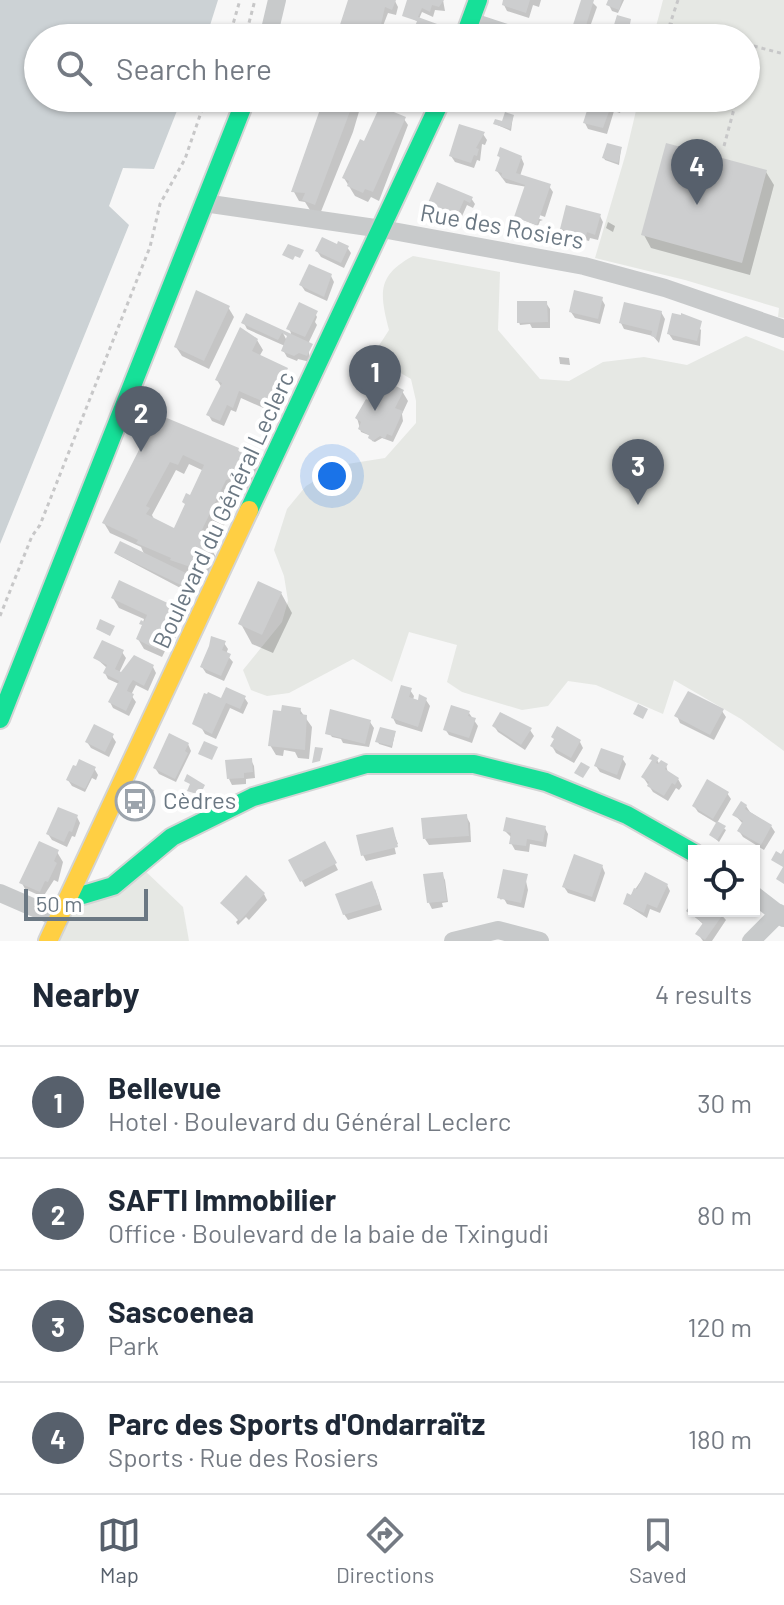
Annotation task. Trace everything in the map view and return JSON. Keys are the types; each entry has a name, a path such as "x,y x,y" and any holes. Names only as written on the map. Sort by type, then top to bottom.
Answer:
{"street":[{"path":"271,24 277,0"},
{"path":"469,24 478,0"},
{"path":"0,719 240,112"},
{"name":"Boulevard du Général Leclerc","path":"48,941 436,112"},
{"name":"Rue des Rosiers","path":"204,203 382,229 584,266 665,288 784,329"},
{"path":"72,894 83,895 113,886 172,837 253,797 366,764 474,764 546,782 627,815 688,850"},
{"path":"0,893 60,919"},
{"path":"751,941 781,916 760,900"},
{"path":"453,941 498,930 540,941"}],"path":[{"path":"233,24 240,0"},
{"path":"249,24 255,0"},
{"path":"670,24 678,0"},
{"path":"760,47 784,54"},
{"path":"0,616 32,536 40,525 150,247 160,204 185,159 201,112"},
{"path":"724,146 733,112"}],"shaded area":[{"path":"0,0 218,0 210,24 24,24 24,112 176,112 154,169 123,168 109,206 129,225 0,544"},
{"path":"663,0 784,0 784,318 778,317 779,308 595,258 636,112 760,112 760,24 657,24"},
{"path":"413,256 500,272 498,330 540,379 569,381 603,362 644,357 687,365 746,336 784,351 784,751 741,719 674,680 663,714 596,685 568,681 548,706 522,710 462,692 447,682 457,645 409,632 392,682 353,659 289,693 267,696 251,690 243,670 282,622 288,601 284,576 274,550 287,509 306,486 341,465 385,458 416,423 416,401 411,379 380,361 378,347 389,330 383,296 387,279 401,263"},
{"path":"142,868 183,907 189,941 53,941 81,901"}],"building":[{"path":"348,0 396,0 392,10 385,7 381,24 340,24"},
{"path":"407,0 444,0 439,7 432,5 430,12 422,8 418,17 437,24 416,24 417,21 402,16"},
{"path":"503,0 530,0 526,13 502,5"},
{"path":"581,0 594,0 586,24 573,24"},
{"path":"608,0 622,0 619,10 606,5"},
{"path":"617,15 631,19 630,24 614,24"},
{"path":"319,112 350,112 315,205 302,200 305,193 291,192"},
{"path":"377,112 394,112 406,117 373,192 365,189 363,193 347,186 349,181 342,178 360,139 364,141"},
{"path":"505,112 514,115 510,129 493,124 495,119 502,121"},
{"path":"587,112 609,112 603,128 583,123"},
{"path":"459,124 485,132 476,148 479,149 477,156 474,155 471,163 449,156"},
{"path":"607,143 622,147 618,163 602,158"},
{"path":"666,143 767,170 742,263 641,235"},
{"path":"500,147 522,156 516,173 551,184 537,225 514,217 525,185 501,177 502,173 495,171"},
{"path":"437,182 473,197 470,203 464,200 456,218 427,205"},
{"path":"566,205 601,214 595,235 587,232 586,236 560,229"},
{"path":"322,237 349,246 341,263 315,251"},
{"path":"288,244 304,250 300,258 295,256 293,260 282,255"},
{"path":"309,264 332,274 324,297 299,285"},
{"path":"196,290 230,306 204,361 174,347"},
{"path":"574,290 603,297 598,319 569,312"},
{"path":"517,301 547,301 548,322 517,323"},
{"path":"299,302 318,311 305,337 286,329"},
{"path":"624,302 662,311 656,338 651,336 652,331 619,323"},
{"path":"246,313 313,344 307,356 299,353 294,356 281,351 287,336 282,333 278,340 241,323"},
{"path":"672,313 702,321 697,341 667,334"},
{"path":"240,327 258,339 252,351 288,368 271,405 239,391 233,408 227,405 220,421 206,415 222,383 215,380"},
{"path":"381,379 404,390 395,408 403,411 392,436 387,434 385,439 380,436 373,441 358,429 361,422 355,418 366,399 371,401"},
{"path":"150,411 239,448 238,451 255,458 244,483 232,478 226,480 200,534 202,542 213,547 202,571 170,560 102,523 145,438 139,435","holes":["183,455 204,465 190,495 186,493 182,502 185,504 174,528 146,514 150,508 146,506 170,462 178,465"]},
{"path":"120,541 190,575 185,587 114,553"},
{"path":"119,580 176,607 173,614 176,615 165,640 161,638 156,649 136,639 142,625 139,624 141,620 144,622 147,615 111,598"},
{"path":"258,581 282,592 262,635 238,624"},
{"path":"100,619 115,626 110,636 96,629"},
{"path":"211,636 226,641 222,650 231,654 221,676 200,667"},
{"path":"102,640 124,650 115,669 121,672 134,655 154,665 144,686 133,680 129,686 127,691 134,694 126,711 108,702 119,681 103,673 107,665 93,658"},
{"path":"401,685 412,688 409,697 418,700 419,694 427,698 418,727 391,718"},
{"path":"226,687 246,696 240,709 226,703 212,734 192,724 204,693 221,698"},
{"path":"688,691 724,709 710,735 674,716"},
{"path":"638,704 648,709 643,719 633,714"},
{"path":"282,705 301,708 300,714 307,715 305,750 268,746 273,710 281,711"},
{"path":"451,705 470,711 468,716 476,718 469,738 443,730"},
{"path":"330,709 371,720 365,744 325,734"},
{"path":"500,712 532,728 521,745 492,726"},
{"path":"94,724 114,734 105,752 85,742"},
{"path":"557,726 581,740 571,758 550,746"},
{"path":"380,727 396,731 392,746 375,742"},
{"path":"169,733 189,743 185,751 188,753 175,779 153,768"},
{"path":"204,741 218,747 212,760 198,754"},
{"path":"315,747 323,748 320,761 312,763"},
{"path":"601,748 624,756 617,775 594,766"},
{"path":"652,754 659,758 656,763 661,760 668,764 665,769 679,778 664,796 647,786 649,782 641,777 652,760 649,759"},
{"path":"252,758 253,772 244,773 244,778 227,779 225,760"},
{"path":"79,759 96,767 85,789 66,780"},
{"path":"581,762 590,767 583,778 574,773"},
{"path":"187,774 205,785 200,795 187,791 190,784 184,781"},
{"path":"707,779 729,792 713,819 692,806"},
{"path":"741,801 747,805 745,809 772,825 761,845 737,831 743,821 732,815"},
{"path":"58,807 78,815 72,832 69,831 64,842 46,834"},
{"path":"467,814 469,836 423,839 421,818"},
{"path":"506,817 546,826 543,842 527,839 526,846 509,844 511,833 503,831"},
{"path":"717,821 726,826 717,840 709,835"},
{"path":"393,827 398,847 361,856 356,835"},
{"path":"39,841 59,850 54,861 57,863 40,892 19,883"},
{"path":"325,841 337,863 300,882 288,860"},
{"path":"784,849 784,884 776,879 783,867 771,860 776,851 781,854"},
{"path":"574,854 603,865 592,897 562,887"},
{"path":"503,869 528,874 521,903 497,898"},
{"path":"443,872 447,901 427,903 423,874"},
{"path":"645,872 668,884 657,908 647,904 644,913 623,904 627,893 631,895 634,888 637,889"},
{"path":"246,875 265,893 240,921 220,903"},
{"path":"372,881 380,904 343,915 335,894"},
{"path":"694,917 721,917 705,940 695,934 703,923"}],"traffic: fast":[{"path":"469,24 478,0"},
{"path":"0,719 240,112"},
{"path":"249,510 435,112"},
{"path":"72,894 83,895 113,886 172,837 253,797 366,764 474,764 546,782 627,815 688,850"}],"traffic: slow":[{"path":"48,941 249,510"}],"place":[{"name":"Parc des Sports d'Ondarraïtz","path":"697,205"},
{"name":"Bellevue","path":"375,411"},
{"name":"SAFTI Immobilier","path":"141,452"},
{"name":"Sascoenea","path":"638,505"},
{"name":"Cèdres","path":"135,801"}]}
